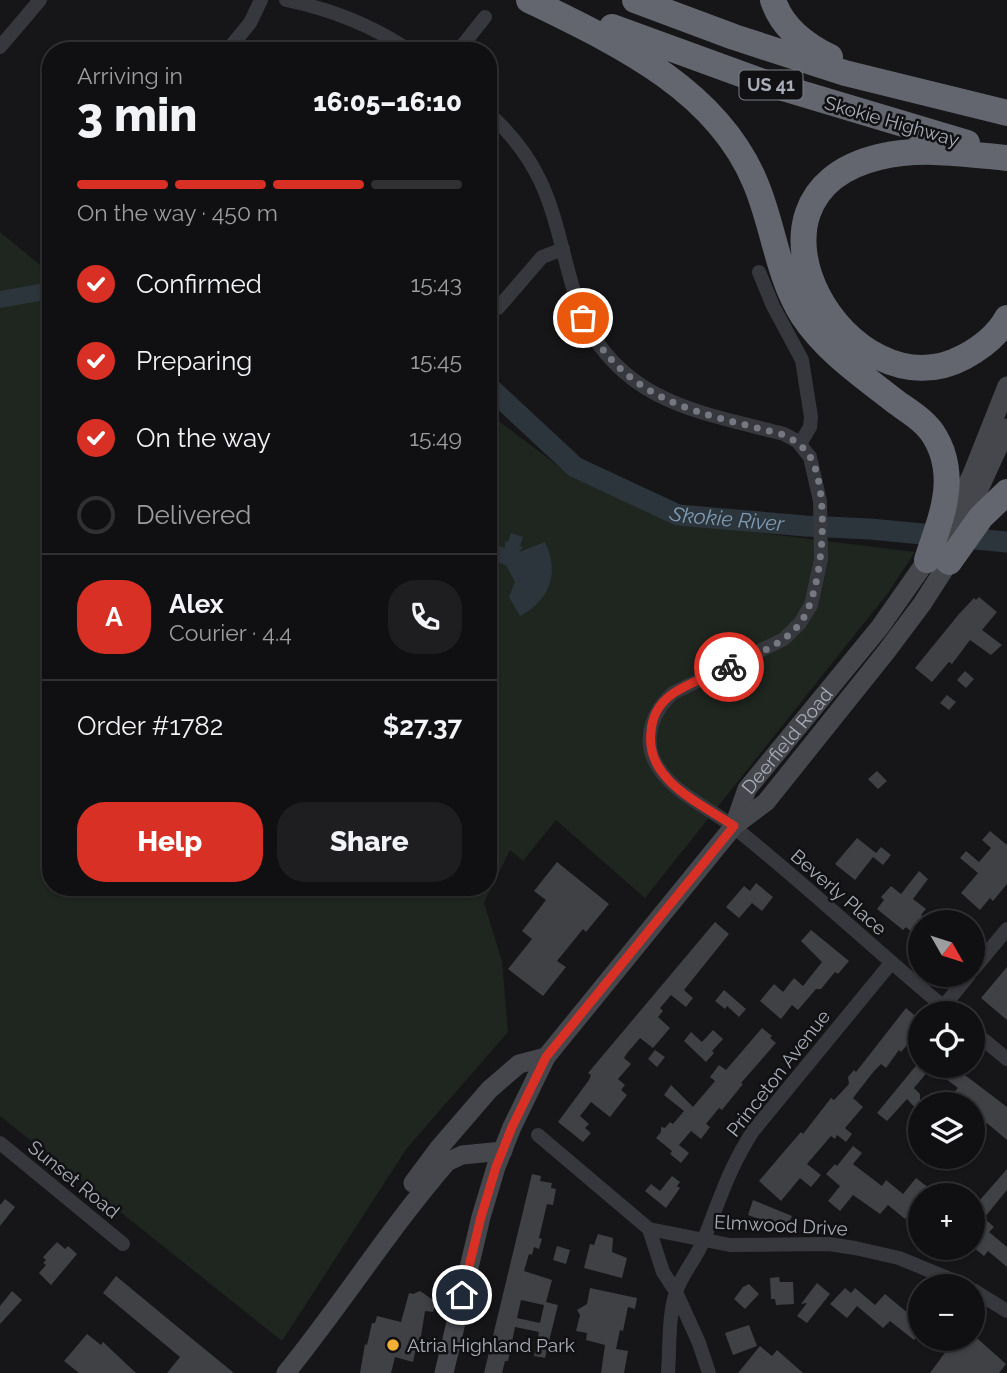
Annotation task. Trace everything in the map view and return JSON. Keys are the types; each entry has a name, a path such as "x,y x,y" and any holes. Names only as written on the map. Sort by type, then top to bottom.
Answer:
{"highway":[{"path":"529,0 599,35 649,65 690,96 730,138 756,183 780,264 802,314 819,337 841,359 918,419 935,438 945,461 946,498 958,521"},
{"name":"Skokie Highway","path":"541,0 763,82 876,117 1007,152"},
{"name":"Skokie Highway","path":"635,0 734,37 845,73 1007,113"},
{"path":"773,0 784,23 812,48 834,59 940,98"},
{"path":"1007,158 922,152 894,154 862,162 839,174 818,194 805,218 802,244 814,289 826,309 858,343 888,362 917,368 953,363 974,352 1007,318"},
{"path":"938,561 958,521 1007,492"},
{"path":"938,561 958,521"}],"main road":[{"path":"958,521 1007,386"},
{"path":"958,521 1007,428"},
{"name":"Deerfield Road","path":"444,1373 481,1217 503,1151 546,1057 734,826 775,792 886,652 938,561"},
{"path":"381,1244 409,1189 467,1113 519,1064 546,1057"},
{"path":"286,1373 328,1321 381,1244 447,1162 462,1155 503,1151"}],"street":[{"path":"0,47 40,0"},
{"path":"234,42 250,23 261,0"},
{"path":"286,0 308,4 350,19 395,42"},
{"path":"465,42 485,17"},
{"path":"497,122 522,147 551,204 577,302 591,333 609,358 636,383 659,398 681,407 784,435 800,444 810,427 811,417 802,360 759,272"},
{"path":"498,308 542,257 563,249"},
{"name":"Beverly Place","path":"800,444 810,457 820,501 821,559 811,605 800,623 784,639 673,693 657,710 652,724 650,743 653,758 672,785 734,826 936,1001"},
{"path":"985,956 1007,929"},
{"name":"Princeton Avenue","path":"668,1373 676,1292 704,1241 734,1161 753,1131 891,963"},
{"path":"985,1041 1007,1059"},
{"name":"Elmwood Drive","path":"538,1135 649,1229 730,1245 828,1244 855,1248 899,1258 938,1274"},
{"name":"Sunset Road","path":"0,1143 123,1244"},
{"path":"649,1229 663,1272 676,1292 709,1373"},
{"path":"985,1297 1007,1311"}],"shaded area":[{"path":"0,232 42,267 42,896 487,896 484,903 502,961 508,1032 407,1148 282,1341 0,1116"},
{"path":"42,284 42,301 0,308 0,291"},
{"path":"497,420 570,475 674,522 915,552 888,593 645,898 556,820 523,861 510,850 497,876"},
{"path":"511,533 523,537 520,546 523,547 519,552 545,542 552,564 552,575 545,594 520,616 509,597 515,582 506,565 497,562 497,545 505,548 505,541 508,542"}],"building":[{"path":"979,597 997,612 982,630 1002,645 991,655 970,640 952,664 949,662 932,682 915,668 959,614 974,598 976,600"},
{"path":"965,671 974,679 966,688 957,680"},
{"path":"947,695 956,702 949,710 940,703"},
{"path":"877,771 887,781 878,789 868,779"},
{"path":"990,831 1007,845 1007,884 993,901 990,898 980,910 961,893 978,873 960,858 966,851 979,862 991,848 982,840"},
{"path":"857,838 876,853 881,847 891,855 883,865 873,857 855,880 835,864"},
{"path":"557,862 609,904 586,932 583,929 557,961 566,967 543,996 508,969 532,939 522,931 546,900 534,891"},
{"path":"919,871 928,879 913,899 926,909 908,910 908,929 906,927 903,930 877,909 884,900 881,897 891,886 901,894"},
{"path":"756,883 773,897 762,911 752,903 739,918 726,907 744,886 750,891"},
{"path":"715,922 729,934 684,990 693,998 686,1007 671,995 660,1008 663,1011 658,1017 670,1028 653,1048 640,1038 628,1052 624,1058 631,1064 618,1079 625,1085 621,1090 627,1095 610,1117 591,1102 580,1116 589,1124 585,1128 591,1133 583,1142 558,1122 589,1080 591,1075 588,1073"},
{"path":"811,930 849,961 838,974 835,972 821,989 816,989 798,1010 792,1005 781,1019 760,1001 774,984 783,992 794,978 803,986 822,962 801,941"},
{"path":"1007,967 1007,1020 981,998"},
{"path":"724,990 746,1009 739,1017 727,1006 725,1009 715,1001"},
{"path":"906,1008 908,1044 901,1052 899,1050 886,1068 881,1064 853,1098 863,1107 845,1128 852,1134 846,1142 837,1135 835,1139 831,1136 807,1164 821,1175 811,1187 800,1178 781,1201 759,1181 801,1132 803,1134 831,1098 834,1100 849,1084 848,1077 854,1070 856,1072"},
{"path":"762,1028 776,1043 741,1083 743,1084 722,1110 719,1108 706,1124 710,1127 701,1139 691,1131 679,1145 689,1153 681,1163 670,1154 672,1151 656,1138 661,1127 665,1128 670,1122 673,1124 684,1111 664,1095 671,1085 693,1107 715,1081 710,1077 719,1065 726,1070"},
{"path":"713,1030 723,1039 706,1062 684,1041 691,1032 702,1042"},
{"path":"655,1050 665,1057 657,1067 648,1059"},
{"path":"908,1075 908,1078 922,1078 914,1088 918,1092 908,1092 908,1100 887,1121 877,1113"},
{"path":"945,1078 969,1078 1007,1107 1007,1140 987,1123 985,1125 985,1092 954,1092 958,1088"},
{"path":"853,1146 862,1153 853,1164 882,1186 886,1180 903,1194 908,1188 908,1215 905,1219 888,1205 880,1214 853,1195 840,1211 828,1201 840,1186 826,1174 835,1164 837,1166"},
{"path":"1007,1169 1007,1190 985,1217 985,1194"},
{"path":"532,1174 541,1176 540,1181 552,1183 551,1188 556,1189 553,1205 547,1204 539,1249 534,1247 532,1255 529,1254 524,1271 552,1280 546,1302 558,1305 545,1358 534,1356 539,1332 515,1327 508,1361 505,1361 502,1373 484,1373","holes":["521,1300 544,1305 540,1323 517,1318"]},
{"path":"672,1176 680,1182 677,1186 680,1188 666,1208 645,1191 651,1184 660,1191"},
{"path":"5,1199 15,1207 0,1226 0,1205"},
{"path":"753,1200 792,1216 789,1223 769,1223 748,1215"},
{"path":"985,1219 994,1227 989,1232 1007,1247 1007,1267 988,1251 985,1255"},
{"path":"598,1234 613,1238 612,1252 627,1258 622,1278 584,1268 590,1244 594,1245"},
{"path":"57,1242 65,1249 68,1246 77,1254 51,1285 39,1273 46,1265 43,1263 46,1260 43,1257"},
{"path":"557,1246 570,1250 566,1264 553,1260"},
{"path":"116,1276 234,1373 167,1373 180,1357 103,1293"},
{"path":"779,1277 780,1282 793,1282 794,1304 776,1305 775,1299 771,1299 770,1278"},
{"path":"817,1283 830,1294 807,1323 797,1316 807,1303 801,1304"},
{"path":"749,1284 759,1294 745,1309 734,1299 743,1287"},
{"path":"590,1288 637,1298 635,1309 628,1307 616,1349 628,1351 624,1373 601,1373 605,1345 586,1340 587,1333 576,1331 580,1315 577,1310 587,1304"},
{"path":"845,1288 851,1293 855,1288 875,1305 885,1294 908,1313 908,1335 890,1321 883,1328 857,1306 847,1318 830,1304"},
{"path":"12,1291 22,1300 0,1324 0,1306"},
{"name":"Atria Highland Park","path":"420,1291 436,1302 433,1312 425,1311 419,1349 416,1348 413,1362 395,1357 391,1373 360,1373 365,1344 367,1345 372,1323 375,1323 377,1316 401,1322 409,1293"},
{"path":"749,1325 757,1346 733,1355 725,1333"},
{"path":"87,1334 101,1345 103,1342 136,1373 79,1373 64,1361"},
{"path":"985,1345 1006,1364 999,1373 930,1373 946,1351 985,1351"},
{"path":"760,1346 772,1356 777,1350 803,1373 738,1373"}],"waterway":[{"name":"Skokie River","path":"497,394 575,467 678,515 1007,542"}],"way so far":[{"path":"583,318 609,358 636,383 659,398 681,407 784,435 797,441 810,457 820,501 821,559 811,605 800,623 784,639 729,667"}],"place":[{"name":"Atria Highland Park","path":"393,1345"}],"route":[{"path":"462,1295 496,1167 546,1057 734,826 672,785 653,758 650,743 652,724 664,701 673,693 729,667"}]}
